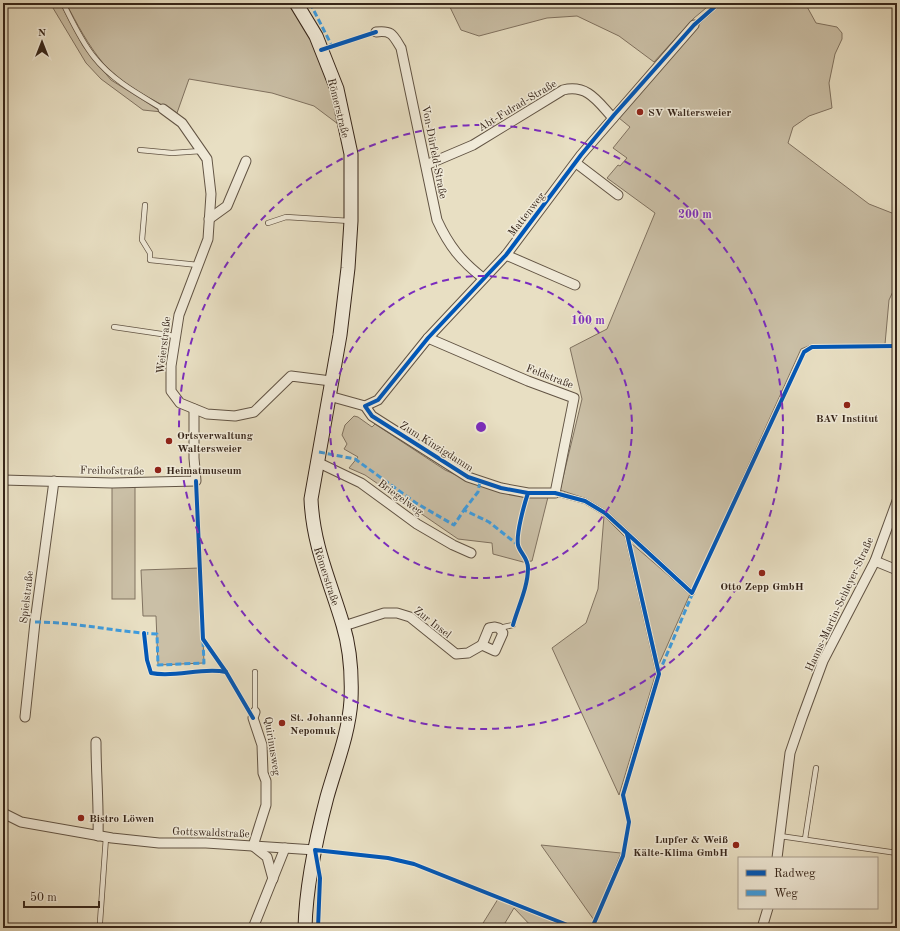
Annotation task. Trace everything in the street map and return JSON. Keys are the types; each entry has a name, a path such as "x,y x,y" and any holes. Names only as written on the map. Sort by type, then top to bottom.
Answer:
{"street":[{"name":"Römerstraße","path":"296,3 316,36 336,89 351,154 351,221 347,275 311,499 312,521 316,546 344,626 351,678 351,701 342,730 308,882 305,928"},
{"name":"Mattenweg","path":"365,406 378,400 428,338 506,255 576,163 694,25"},
{"name":"Von-Dürfeld-Straße","path":"376,32 386,31 394,35 401,48 426,165 433,206 446,240 465,264 483,278"},
{"name":"Abt-Fulrad-Straße","path":"426,165 473,145 563,90 573,88 587,91 613,118"},
{"name":"Weierstraße","path":"163,109 182,122 207,159 211,194 208,239 178,315 171,366 171,391 180,403 194,409 207,414 235,416 254,412 291,376 331,381"},
{"path":"209,219 227,206 246,161"},
{"path":"576,163 618,195"},
{"path":"506,255 575,285"},
{"name":"Feldstraße","path":"428,338 528,381 574,398 555,493"},
{"path":"328,396 365,406"},
{"name":"Zum Kinzigdamm","path":"365,406 372,416 468,477 501,488 528,493 555,493"},
{"name":"Freihofstraße","path":"3,480 112,483 196,481 194,458 194,409"},
{"name":"Briegelweg","path":"317,462 361,483 417,524 453,546 471,553"},
{"name":"Spielstraße","path":"24,718 54,481"},
{"name":"Hanns-Martin-Schleyer-Straße","path":"776,857 790,753 823,662 876,561 897,501"},
{"path":"876,561 897,570"},
{"name":"Zur Insel","path":"344,626 384,612 397,612 410,617 456,654 468,653 482,644"},
{"path":"489,628 499,628 503,633 495,651 482,644 489,628"},
{"name":"Quirinusweg","path":"252,846 266,805 266,781 263,773 262,745 253,718 255,712"},
{"path":"96,742 102,837"},
{"name":"Gottswaldstraße","path":"3,813 21,822 102,837 159,843 315,850"},
{"path":"252,846 267,857 273,879"},
{"path":"253,928 285,848"},
{"path":"762,928 768,909"}],"lane":[{"path":"62,3 83,41 94,57 124,84 163,109"},
{"path":"140,150 172,153 201,150"},
{"path":"145,206 142,240 150,253 150,260 198,265"},
{"path":"268,223 286,217 351,221"},
{"path":"114,326 175,336"},
{"path":"555,493 585,501 605,513 692,593"},
{"path":"499,628 513,625"},
{"name":"Quirinusweg","path":"255,672 255,712"},
{"path":"805,839 816,768"},
{"path":"780,836 897,853"},
{"path":"100,922 102,837"}],"shaded area":[{"path":"50,3 60,3 83,46 111,80 162,112 143,110 101,79 86,63"},
{"path":"66,3 293,3 315,47 327,77 336,108 338,124 314,106 272,93 189,79 177,113 119,79 103,63 88,42"},
{"path":"448,3 712,3 694,18 654,62 619,36 577,16 547,18 479,36 461,30"},
{"path":"723,3 805,3 816,23 837,27 842,33 842,39 835,54 829,83 832,108 809,116 793,127 788,143 869,204 897,215 897,283 889,300 885,344 811,345 801,349 692,590 600,507 584,498 560,490 582,399 570,348 607,329 655,213 607,178 618,165 620,166 627,158 613,148 630,127 619,118 697,26"},
{"path":"354,416 358,417 372,427 375,424 445,470 476,484 548,497 532,561 523,562 493,554 492,543 458,539 365,475 349,468 358,457 344,449 347,444 342,435 345,425"},
{"path":"112,483 135,483 135,599 112,599"},
{"path":"604,516 625,537 656,673 619,795 552,648 586,623 598,589"},
{"path":"631,543 690,594 659,664"},
{"path":"200,568 204,663 158,665 156,616 143,616 141,570"},
{"path":"541,845 621,853 594,920"},
{"path":"498,899 571,928 533,928 514,908 502,928 480,928"}],"marked path":[{"path":"310,3 332,46"},
{"path":"319,452 355,459 416,503 454,525 464,510 489,522 518,545"},
{"path":"464,510 478,492 480,481"},
{"path":"659,673 694,590"},
{"path":"35,622 50,622 157,634 158,665 204,663 203,641"}],"cycle path":[{"path":"719,3 694,25 614,115 581,155 506,255 428,338 378,400 365,406 372,416 468,477 501,488 528,493 555,493 585,501 605,513 692,593 804,352 812,347 897,346"},
{"path":"321,50 376,32"},
{"path":"196,481 203,639 226,672 253,718"},
{"path":"513,625 525,590 528,575 528,564 518,545 518,534 528,493"},
{"path":"592,928 623,856 629,822 623,795 659,674 627,534"},
{"path":"144,633 147,660 151,673 170,674 207,671 226,672"},
{"path":"318,928 320,878 315,850 388,858 414,864 575,928"}],"place":[{"name":"SV Waltersweier","path":"640,112"},
{"name":"BAV Institut","path":"847,405"},
{"name":"Ortsverwaltung Waltersweier","path":"169,441"},
{"name":"Heimatmuseum","path":"158,470"},
{"name":"Otto Zepp GmbH","path":"762,573"},
{"name":"St. Johannes Nepomuk","path":"282,723"},
{"name":"Bistro Löwen","path":"81,818"},
{"name":"Lupfer & Weiß Kälte-Klima GmbH","path":"736,845"}]}
